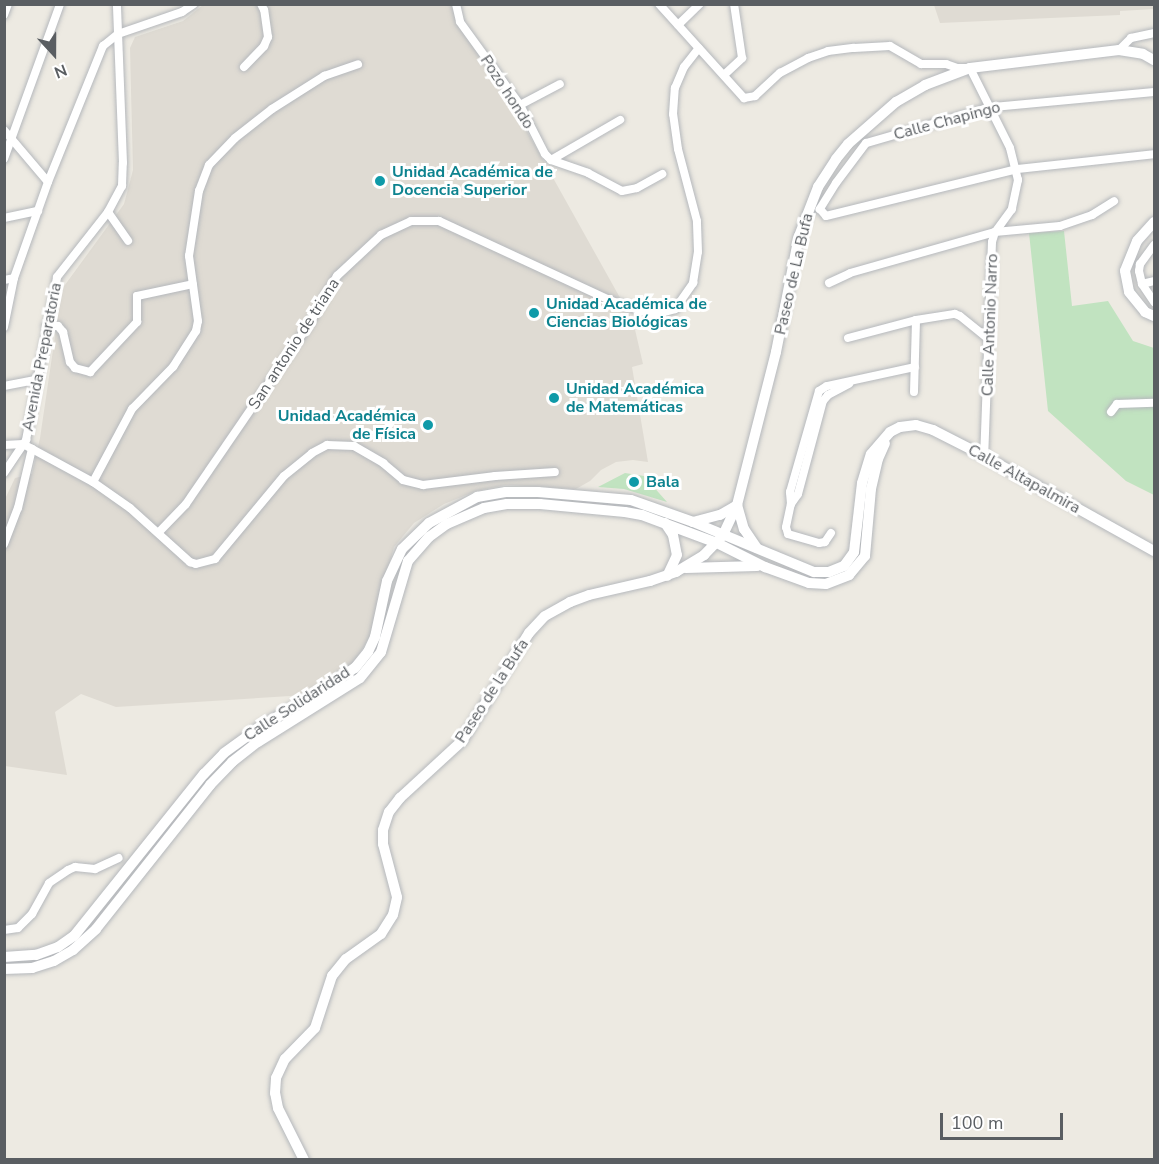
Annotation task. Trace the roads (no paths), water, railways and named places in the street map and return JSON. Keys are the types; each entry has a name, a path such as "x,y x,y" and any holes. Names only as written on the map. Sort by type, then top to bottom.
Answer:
{"main road":[{"name":"Paseo de La Bufa","path":"730,519 737,505 776,352 799,236 818,187 848,144 896,102 925,85 970,68 1119,50 1143,54 1155,60"},
{"path":"1155,222 1137,241 1125,271 1129,292 1145,312 1155,316"},
{"name":"Calle Altapalmira","path":"890,432 909,425 926,427 984,456 1155,551"},
{"path":"720,538 757,549 814,572 829,572 844,566 854,552 860,492 867,464 877,444 890,432"},
{"path":"683,569 745,564 765,567 820,585 838,581 854,572 866,551 872,480 890,432"},
{"name":"Calle Solidaridad","path":"4,957 36,955 57,947 74,936 224,753 260,727 355,668 368,652 375,637 387,581 397,559 411,538 436,517 477,497 506,492 538,492 631,500 693,522 720,538"},
{"name":"Calle Solidaridad","path":"4,969 32,968 54,961 73,950 96,930 210,785 232,762 258,742 360,678 376,659 387,635 408,561 437,530 471,513 507,504 610,510 720,538"},
{"path":"693,522 720,515 737,505 744,529 757,549"},
{"name":"Paseo de la Bufa","path":"304,1160 278,1108 275,1094 276,1078 285,1059 315,1028 332,976 346,960 381,934 393,915 397,897 383,844 382,830 389,812 400,798 462,741 529,633 545,616 588,595 667,576 683,569 720,538 730,519"},
{"path":"665,523 673,535 677,555 667,576"},
{"path":"720,538 765,567"}],"street":[{"path":"4,15 8,4"},
{"path":"4,159 60,4"},
{"name":"Avenida Preparatoria","path":"4,473 17,458 23,444 57,277 108,213 119,194 123,176 117,4"},
{"path":"4,327 14,278 48,182 103,46 118,34 194,4"},
{"path":"244,67 264,46 268,37 261,4"},
{"name":"Pozo hondo","path":"456,4 460,22 520,105 545,154 551,160"},
{"path":"659,4 744,98 750,98 780,73 808,58 828,51 890,46 921,64 946,64 957,68 970,68"},
{"path":"678,25 700,4"},
{"path":"724,75 742,58 734,4"},
{"path":"1119,50 1131,38 1155,33"},
{"name":"San antonio de triana","path":"160,531 186,504 308,326 337,276 381,235 411,220 439,221 609,300 653,315 675,309 693,283 698,252 697,221 678,149 673,114 675,88 684,67 699,48"},
{"path":"93,482 132,409 173,367 194,338 198,321 190,244 199,191 208,165 235,138 272,109 324,76 358,64"},
{"name":"Calle Antonio Narro","path":"970,68 991,107 1017,169 1016,200 1007,218 995,232 992,256 984,456"},
{"path":"520,105 560,84"},
{"name":"Calle Chapingo","path":"1017,169 826,216 820,209 866,143 991,107 1153,91"},
{"path":"551,160 620,120"},
{"path":"4,130 48,182"},
{"path":"1017,169 1155,154"},
{"path":"551,160 588,173 622,191 637,188 662,174"},
{"path":"829,283 850,273 995,232 1060,226 1092,215 1114,201"},
{"path":"4,218 38,212"},
{"path":"108,213 128,242"},
{"path":"1155,245 1140,264 1142,285 1155,302"},
{"path":"4,280 14,278"},
{"path":"1142,285 1155,281"},
{"path":"46,326 58,326 63,332 70,362 75,368 90,372 137,322 137,296 193,284"},
{"path":"848,339 916,320 960,316 990,340"},
{"path":"914,392 916,320"},
{"path":"831,533 825,542 819,543 788,534 786,527 791,504 798,494 823,401 853,382 915,367"},
{"path":"4,386 36,380"},
{"path":"1111,412 1117,404 1155,403"},
{"path":"4,445 23,444 93,482 160,531 190,562 203,564 220,554 284,476 312,453 327,445 354,446 383,463 403,480 423,485 495,476 555,472"},
{"name":"Avenida Preparatoria","path":"4,544 18,508 33,449"},
{"path":"4,930 18,928 32,914 50,883 68,870 75,867 95,869 119,858"}],"place":[{"name":"Unidad Académica de Docencia Superior","path":"380,181"},
{"name":"Unidad Académica de Ciencias Biológicas","path":"534,313"},
{"name":"Unidad Académica de Matemáticas","path":"554,398"},
{"name":"Unidad Académica de Física","path":"428,425"},
{"name":"Bala","path":"634,482"}]}
